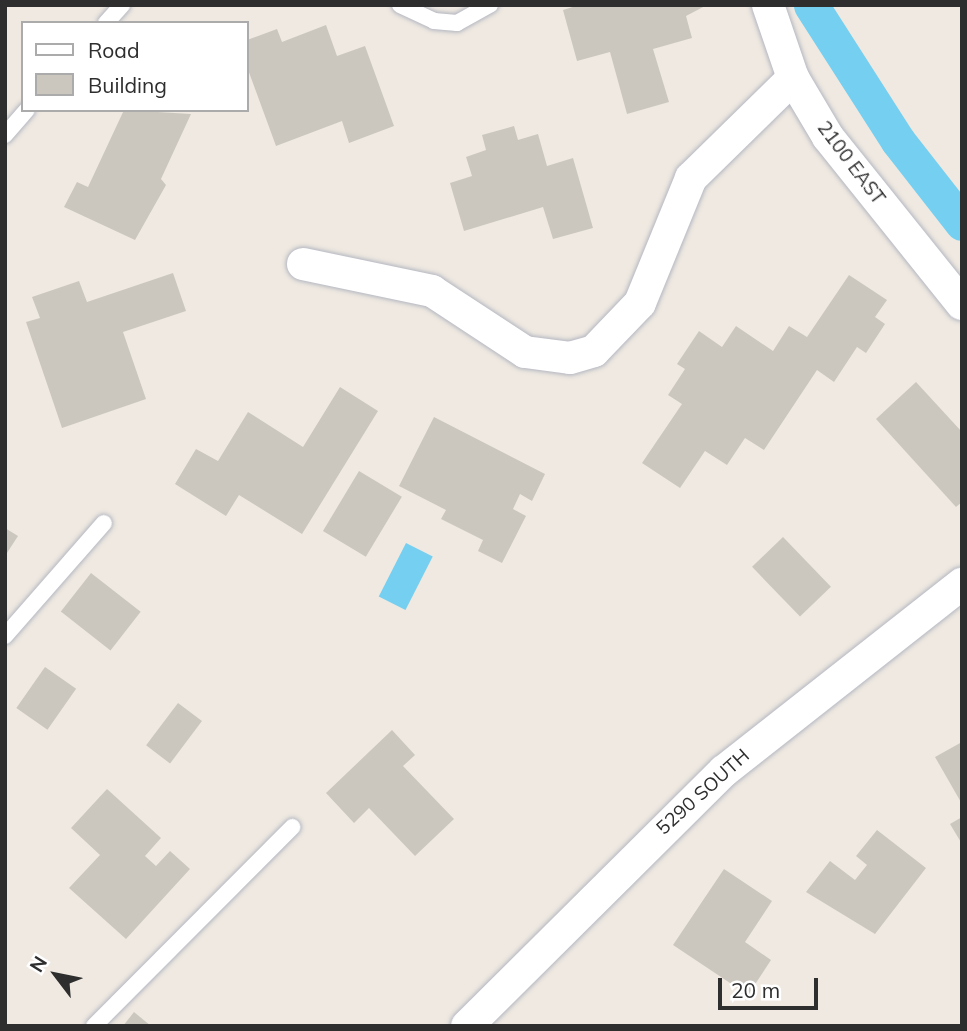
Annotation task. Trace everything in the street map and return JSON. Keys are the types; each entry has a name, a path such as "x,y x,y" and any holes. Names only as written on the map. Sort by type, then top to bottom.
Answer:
{"street":[{"name":"2100 EAST","path":"768,5 793,78 828,137 962,304"},
{"path":"303,264 432,292 526,352 570,358 594,352 640,303 691,178 793,78"},
{"name":"5290 SOUTH","path":"467,1026 724,771 962,583"}],"lane":[{"path":"108,21 122,5"},
{"path":"400,5 434,22 457,23 491,5"},
{"path":"5,135 25,112"},
{"path":"5,636 104,523"},
{"path":"94,1026 292,827"}],"water":[{"path":"406,543 433,557 405,610 379,596"}],"building":[{"path":"579,5 707,5 686,16 692,38 653,49 669,102 627,114 610,52 577,61 563,10"},
{"path":"326,25 337,56 365,46 394,126 349,143 342,121 276,146 248,70 248,40 277,29 282,42"},
{"path":"123,112 191,114 161,179 166,185 135,240 64,207 77,182 88,187"},
{"path":"514,126 518,140 538,134 547,166 573,158 593,228 553,239 543,207 464,231 450,183 472,176 466,157 486,150 482,135"},
{"path":"173,273 186,311 123,332 146,399 62,428 26,322 40,318 32,297 79,281 87,302"},
{"path":"849,275 887,300 875,317 885,324 866,353 857,347 834,382 817,370 764,450 745,438 727,465 705,451 680,488 642,463 682,404 668,395 685,369 677,364 699,331 722,347 736,326 773,351 789,326 807,337"},
{"path":"916,382 962,432 962,502 956,507 876,419"},
{"path":"340,387 378,411 302,534 239,495 226,516 175,484 196,449 218,461 248,412 303,447"},
{"path":"434,417 545,474 532,501 520,494 513,509 526,516 502,563 478,551 483,540 441,519 446,510 399,486"},
{"path":"359,471 402,497 366,557 323,531"},
{"path":"5,528 18,536 5,556"},
{"path":"783,537 831,587 800,617 752,567"},
{"path":"91,573 141,612 110,650 61,612"},
{"path":"45,667 76,689 47,730 16,708"},
{"path":"178,703 202,721 170,763 146,745"},
{"path":"392,730 415,755 403,766 454,819 415,856 369,808 354,823 326,793"},
{"path":"962,742 962,804 935,757"},
{"path":"107,789 161,838 145,856 156,866 170,851 190,869 126,939 69,888 100,855 71,828"},
{"path":"962,817 962,844 950,824"},
{"path":"877,830 926,868 875,934 806,892 830,861 855,880 867,865 856,856"},
{"path":"724,869 772,901 745,942 771,960 748,995 673,945"},
{"path":"134,1012 151,1026 123,1026"}],"waterway":[{"path":"811,5 898,141 962,223"}]}
